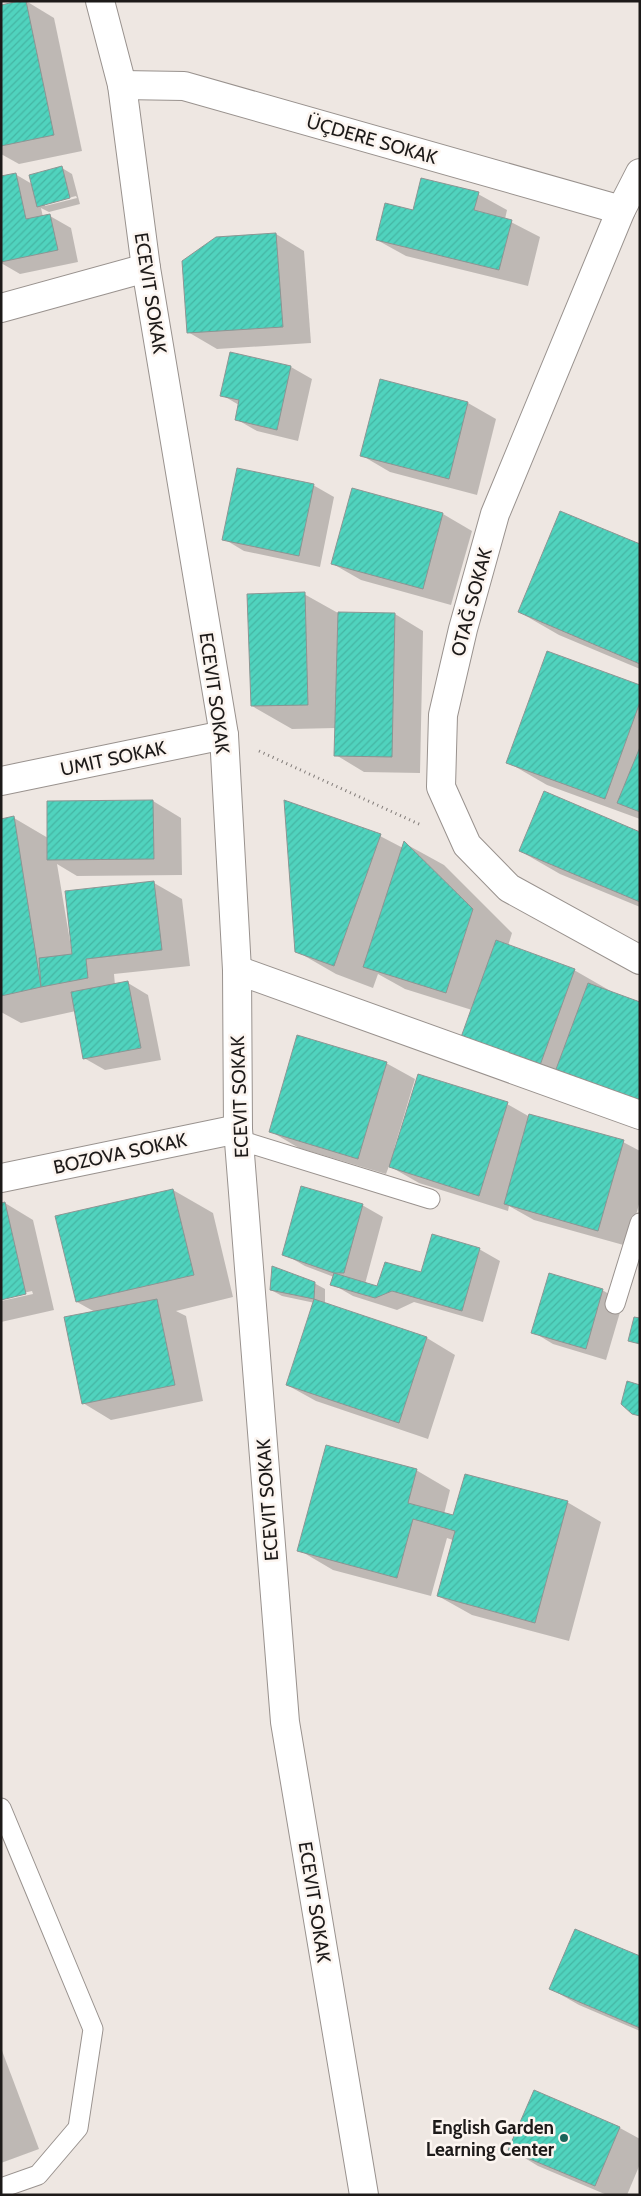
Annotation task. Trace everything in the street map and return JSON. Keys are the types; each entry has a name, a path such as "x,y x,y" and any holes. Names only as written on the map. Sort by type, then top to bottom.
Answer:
{"street":[{"name":"ECEVIT SOKAK","path":"100,1 122,85 146,268 224,735 237,970 239,1134 285,1722 364,2195"},
{"name":"ÜÇDERE SOKAK","path":"122,85 184,86 621,210"},
{"name":"OTAĞ SOKAK","path":"640,172 621,210 495,514 463,629 442,715 441,787 467,846 509,888 640,960"},
{"path":"1,308 146,268"},
{"name":"UMIT SOKAK","path":"1,782 224,735"},
{"path":"237,970 640,1115"},
{"name":"BOZOVA SOKAK","path":"1,1178 239,1134"}],"lane":[{"path":"239,1134 430,1199"},
{"path":"614,1304 640,1223"},
{"path":"1,1808 92,2029 78,2128 38,2176 1,2188"}],"path":[{"path":"224,735 422,825"}],"building":[{"path":"26,1 54,135 1,146 1,5"},
{"path":"62,166 70,198 37,207 29,175"},
{"path":"16,173 26,219 50,214 58,250 1,262 1,176"},
{"path":"421,178 479,192 474,210 512,220 499,270 376,240 385,203 413,210"},
{"path":"276,233 283,327 187,333 182,261 216,237"},
{"path":"230,352 291,366 277,430 235,420 239,400 220,396"},
{"path":"380,379 468,402 449,479 360,456"},
{"path":"237,468 314,484 299,556 222,540"},
{"path":"352,488 443,513 423,589 331,564"},
{"path":"560,511 640,544 640,664 518,612"},
{"path":"305,592 308,705 251,706 247,594"},
{"path":"338,612 395,613 392,757 334,756"},
{"path":"547,651 640,685 640,702 605,799 506,763"},
{"path":"640,747 640,812 617,803"},
{"path":"544,791 640,832 640,902 519,851"},
{"path":"153,800 154,859 47,860 47,801"},
{"path":"284,800 381,834 334,966 295,952"},
{"path":"14,816 41,987 1,996 1,819"},
{"path":"404,841 473,909 446,993 363,967"},
{"path":"154,881 162,950 86,959 88,978 41,987 39,958 72,954 65,891"},
{"path":"496,940 575,969 539,1068 460,1040"},
{"path":"128,981 141,1048 83,1059 71,992"},
{"path":"588,983 640,1002 640,1103 555,1072"},
{"path":"297,1035 387,1062 358,1159 269,1132"},
{"path":"418,1074 508,1102 479,1196 389,1167"},
{"path":"529,1114 624,1140 598,1231 504,1204"},
{"path":"301,1186 363,1204 344,1273 334,1273 282,1255"},
{"path":"173,1189 194,1275 76,1302 55,1216"},
{"path":"5,1202 26,1294 1,1300 1,1203"},
{"path":"432,1234 480,1248 462,1311 392,1291 375,1298 330,1285 334,1273 377,1286 385,1262 421,1272"},
{"path":"272,1266 315,1282 314,1299 270,1290"},
{"path":"549,1273 603,1289 586,1349 531,1333"},
{"path":"157,1299 175,1385 82,1404 64,1317"},
{"path":"314,1299 427,1337 399,1423 286,1385"},
{"path":"634,1317 640,1318 640,1344 628,1341"},
{"path":"627,1381 640,1385 640,1416 632,1414 621,1404"},
{"path":"326,1445 417,1469 408,1503 453,1515 465,1474 568,1501 535,1623 437,1596 455,1531 413,1519 397,1578 297,1551"},
{"path":"575,1929 640,1956 640,2028 549,1989"},
{"name":"English Garden Learning Center","path":"534,2090 620,2127 595,2186 508,2150"}],"place":[{"name":"English Garden Learning Center","path":"564,2138"}]}
